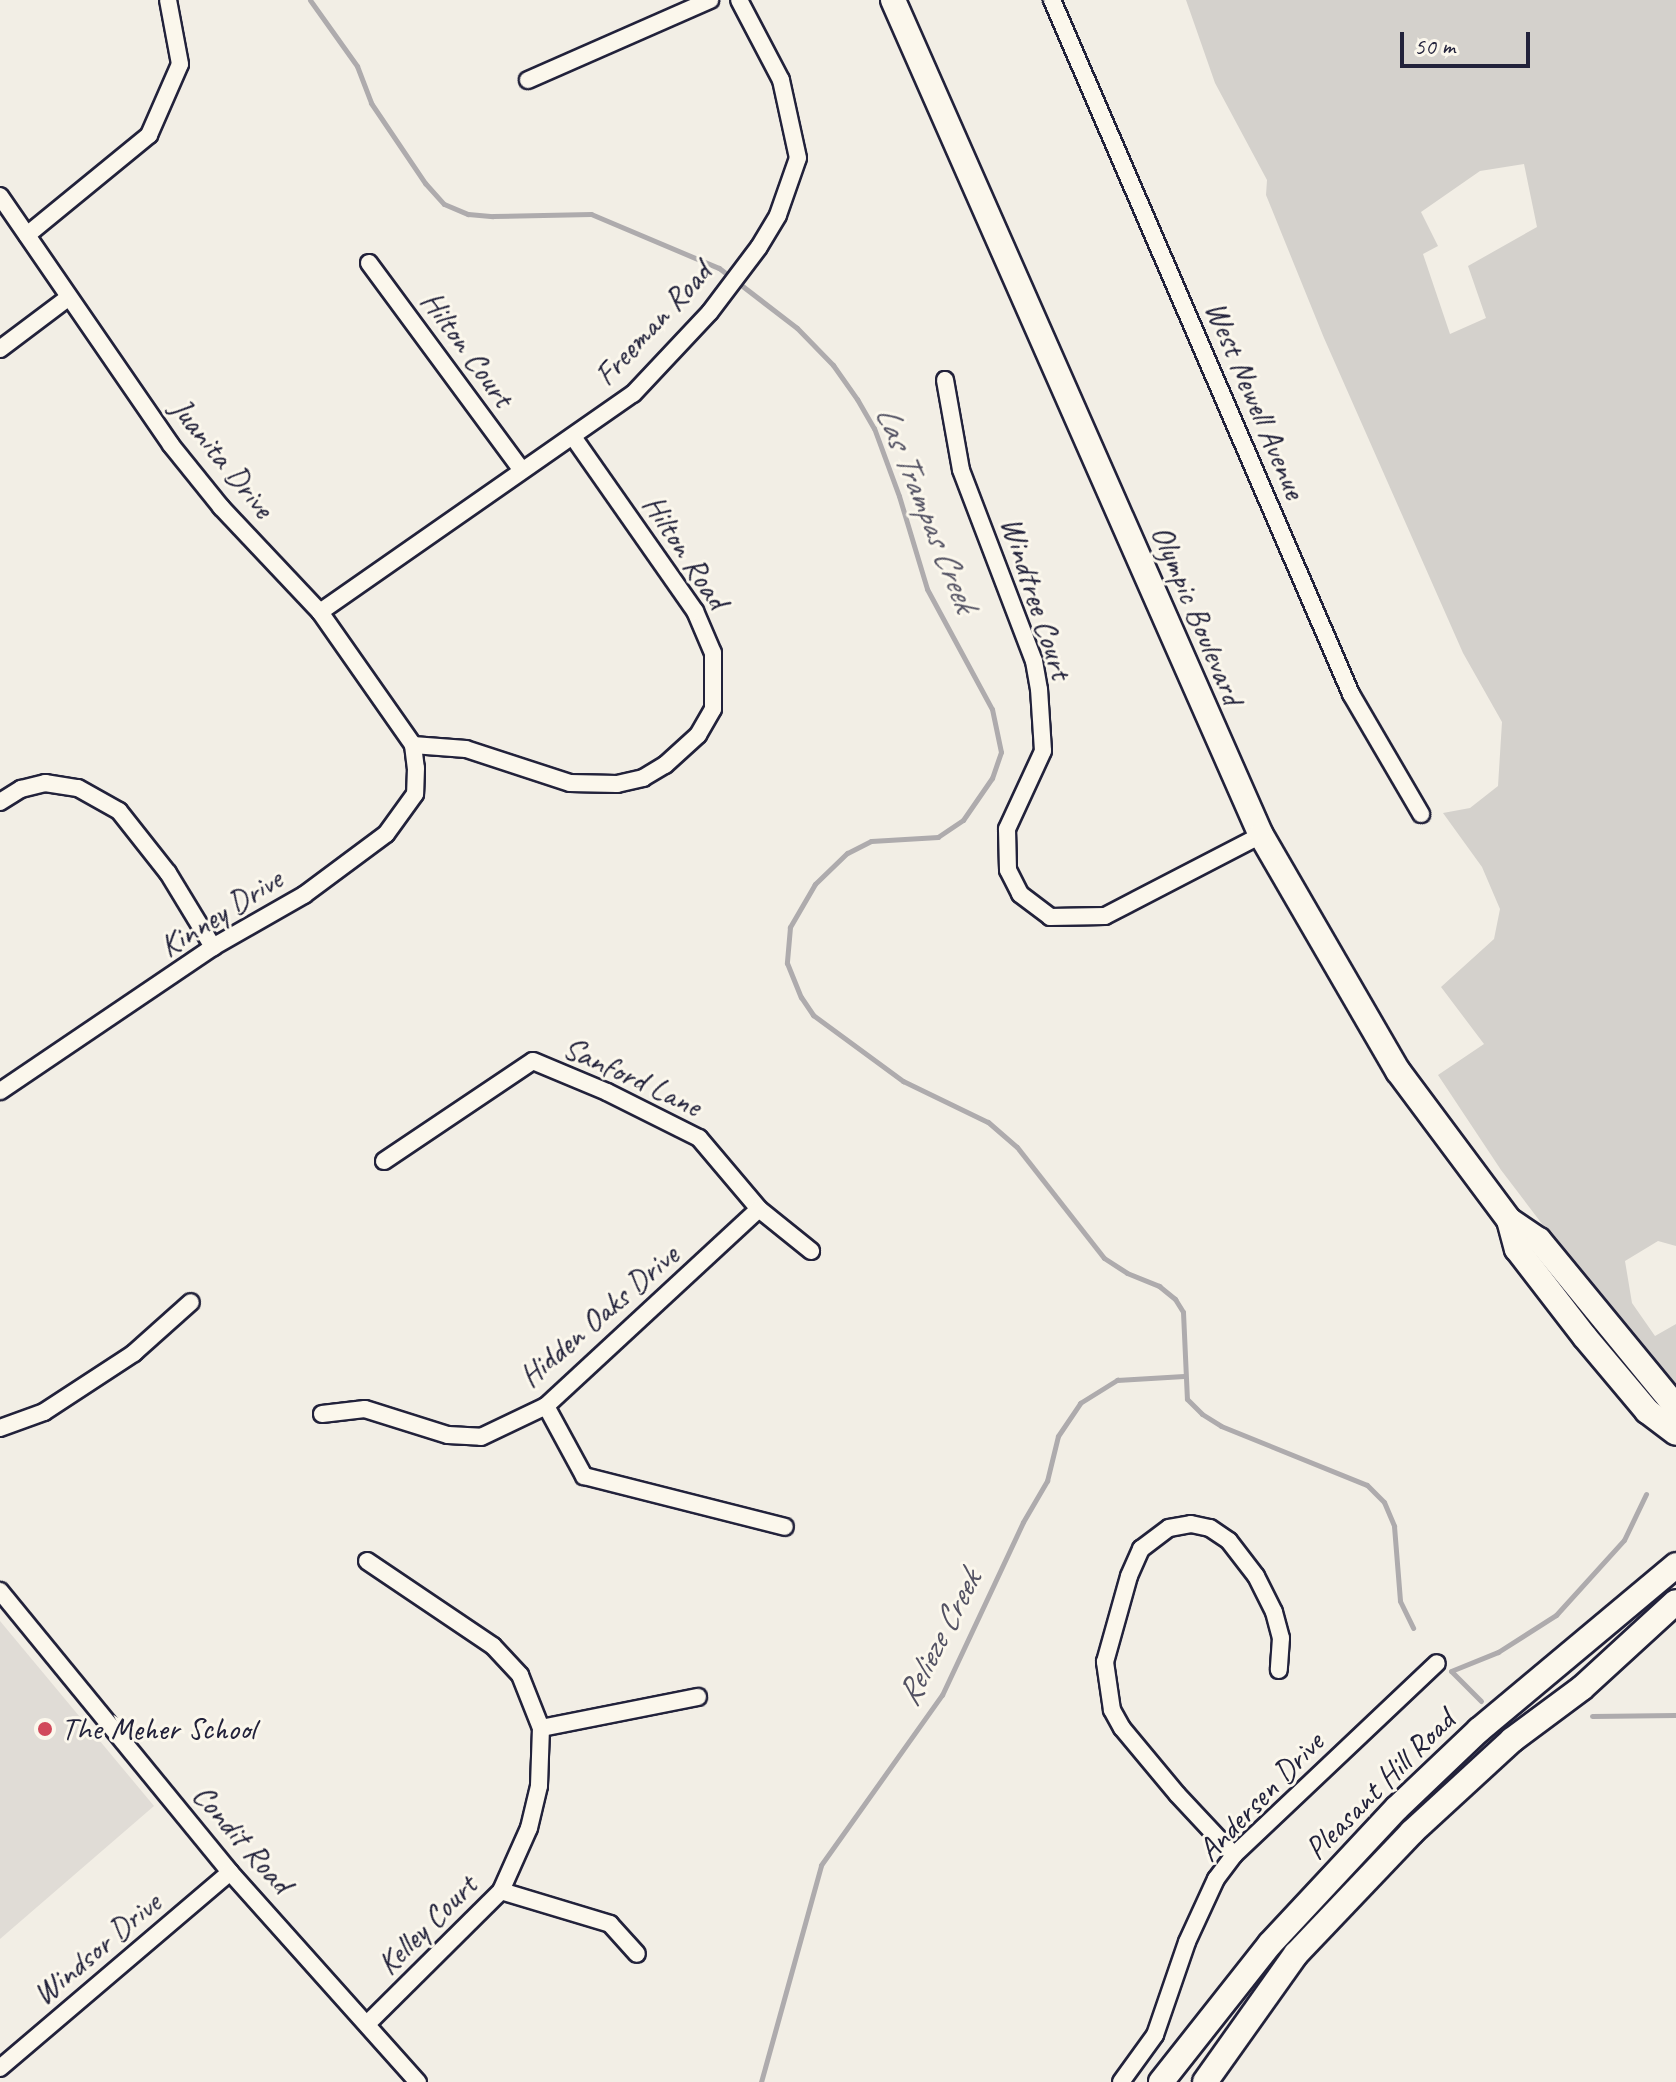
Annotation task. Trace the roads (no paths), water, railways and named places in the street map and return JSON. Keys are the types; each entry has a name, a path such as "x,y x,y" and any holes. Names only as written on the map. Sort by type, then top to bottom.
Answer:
{"main road":[{"name":"Olympic Boulevard","path":"893,0 1261,835 1398,1071 1509,1220 1539,1240 1676,1407"},
{"name":"Olympic Boulevard","path":"1509,1220 1517,1249 1647,1411 1676,1433"},
{"path":"1647,1411 1676,1454"},
{"name":"Pleasant Hill Road","path":"1161,2082 1270,1944 1397,1808 1479,1730 1676,1565"},
{"name":"Pleasant Hill Road","path":"1205,2082 1296,1954 1412,1832 1512,1740 1582,1688 1676,1602"},
{"path":"1582,1688 1676,1621"}],"street":[{"path":"27,235 149,135 180,64 168,0"},
{"path":"528,80 710,0"},
{"name":"Freeman Road","path":"320,612 521,469 633,394 710,312 759,247 778,215 798,158 781,80 739,0"},
{"name":"West Newell Avenue","path":"1052,0 1351,694 1421,814"},
{"name":"Juanita Drive","path":"0,196 171,445 221,507 320,612 413,745"},
{"name":"Hilton Court","path":"369,263 521,469"},
{"path":"0,349 68,298"},
{"name":"Windtree Court","path":"945,380 961,470 1034,661 1039,689 1043,751 1007,829 1008,870 1020,894 1050,917 1105,916 1261,835"},
{"name":"Hilton Road","path":"413,745 466,749 570,783 617,784 643,778 665,765 698,735 713,709 713,653 695,611 573,437"},
{"name":"Kinney Drive","path":"0,1091 213,947 304,895 386,834 415,794 413,745"},
{"path":"0,802 21,789 53,784 78,788 119,811 168,873 213,947"},
{"name":"Sanford Lane","path":"384,1161 533,1061 607,1092 699,1138 759,1209"},
{"path":"759,1209 811,1251"},
{"name":"Hidden Oaks Drive","path":"322,1414 365,1409 448,1435 481,1437 546,1406 759,1209"},
{"path":"0,1428 44,1412 134,1353 191,1302"},
{"path":"546,1406 584,1476 785,1527"},
{"path":"1234,1855 1169,1785 1122,1728 1112,1710 1105,1662 1129,1576 1141,1549 1169,1528 1191,1524 1210,1528 1229,1541 1256,1576 1274,1612 1281,1638 1279,1670"},
{"name":"Kelley Court","path":"367,1561 493,1646 520,1675 541,1728 539,1786 529,1828 501,1891 368,2023"},
{"name":"Condit Road","path":"0,1591 230,1872 418,2082"},
{"name":"Andersen Drive","path":"1121,2082 1155,2035 1187,1942 1216,1879 1234,1855 1437,1663"},
{"path":"541,1728 698,1697"},
{"name":"Windsor Drive","path":"0,2068 230,1872"},
{"path":"501,1891 610,1924 637,1954"}],"waterway":[{"name":"Las Trampas Creek","path":"310,0 357,66 371,103 425,183 444,204 468,214 493,216 591,214 719,268 797,328 833,365 857,399 874,428 899,496 927,589 992,709 1001,752 992,778 963,820 938,837 871,841 847,853 815,884 790,927 787,963 801,997 813,1015 903,1081 988,1122 1017,1147 1104,1258 1127,1273 1159,1286 1175,1299 1183,1312 1187,1399 1202,1414 1221,1426 1367,1485 1384,1502 1394,1526 1400,1601 1413,1628"},
{"name":"Relieze Creek","path":"761,2082 821,1865 942,1695 1023,1522 1047,1481 1058,1436 1080,1403 1117,1380 1184,1376"},
{"path":"1481,1701 1451,1671 1498,1652 1556,1615 1624,1540 1646,1494"},
{"name":"Las Trampas Creek","path":"1592,1716 1676,1715"}],"place":[{"name":"The Meher School","path":"45,1729"}]}
